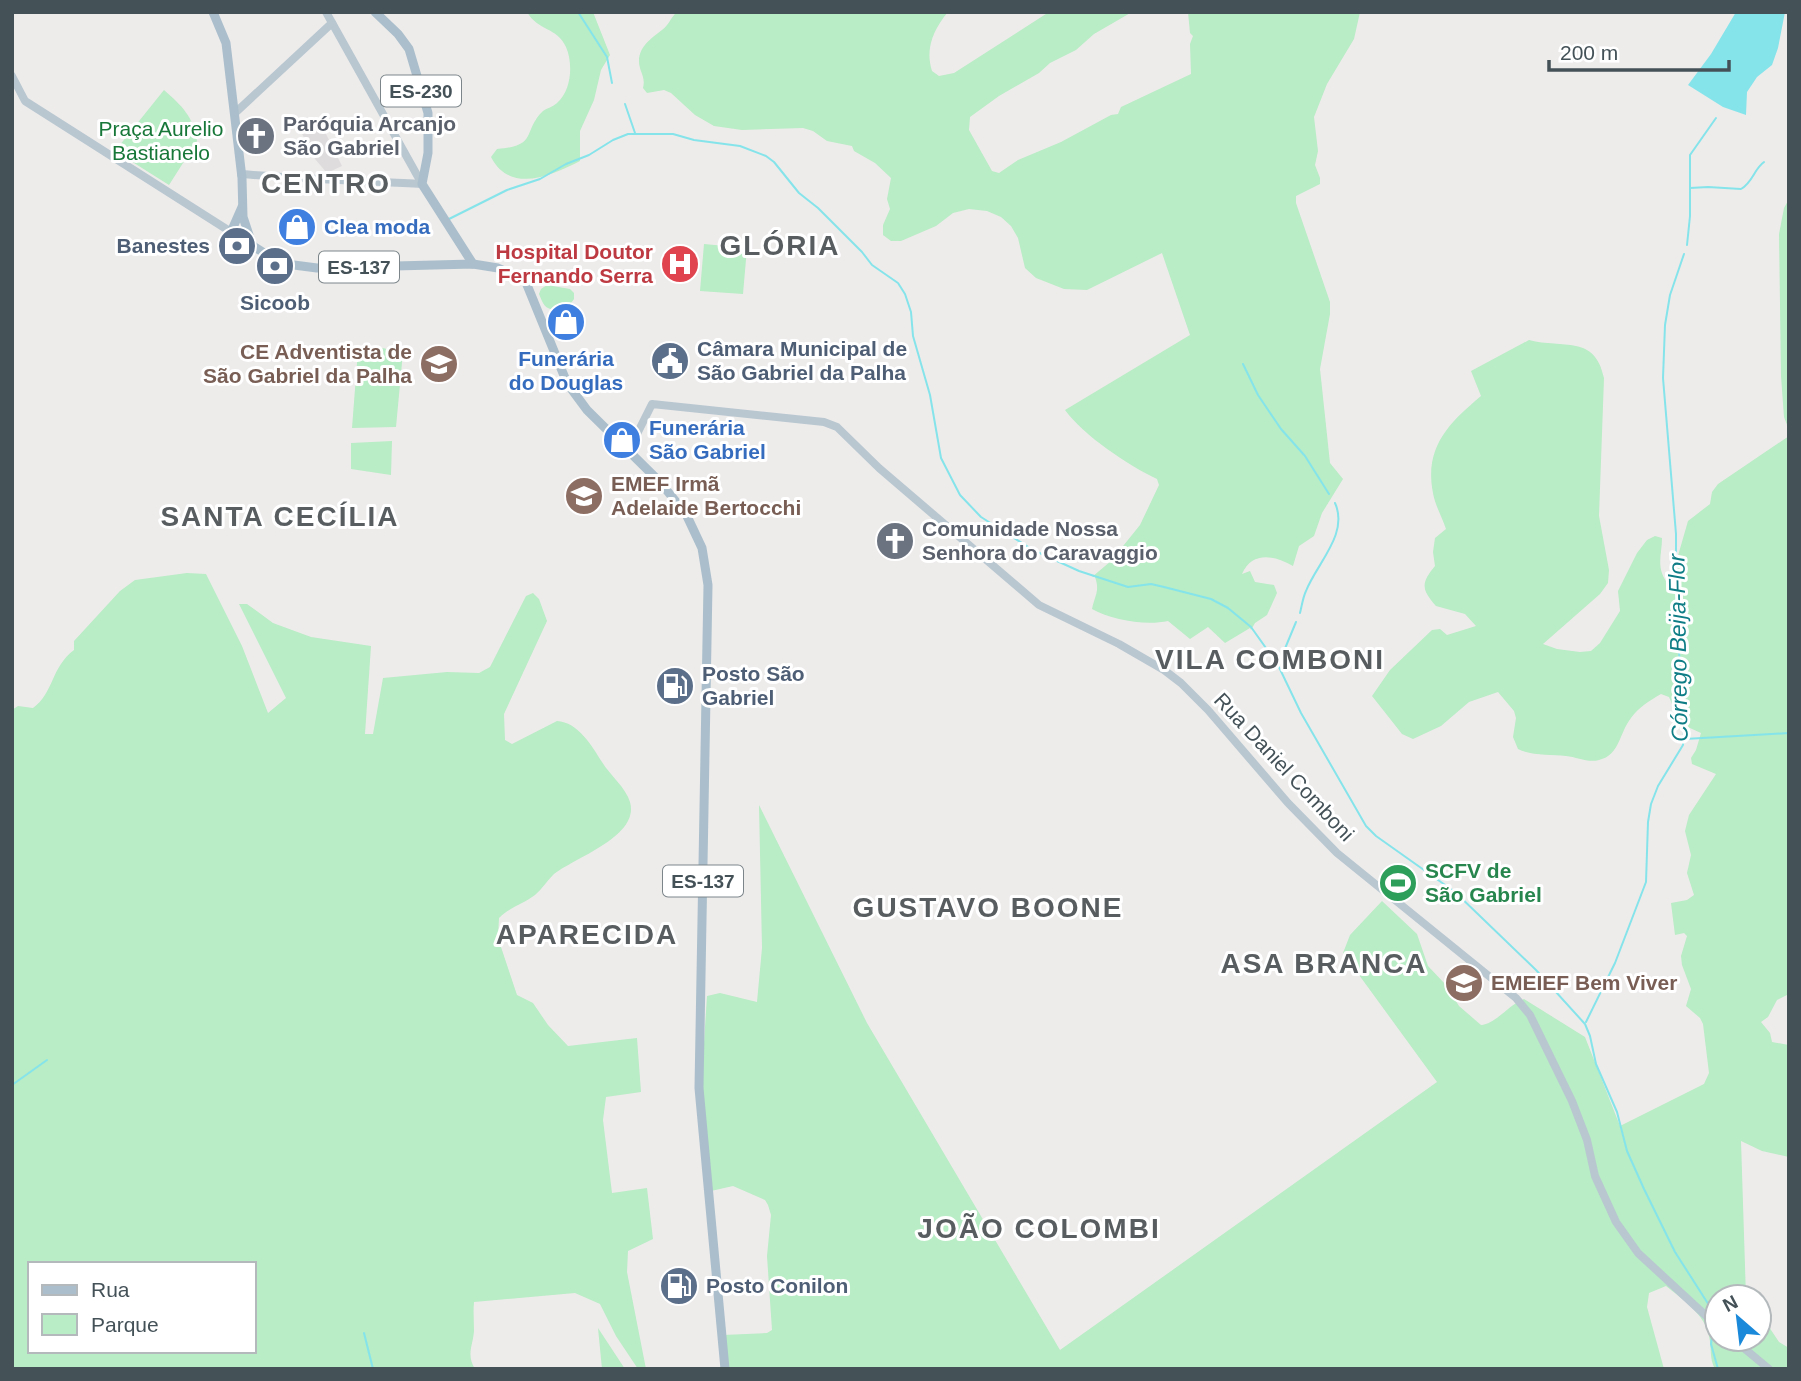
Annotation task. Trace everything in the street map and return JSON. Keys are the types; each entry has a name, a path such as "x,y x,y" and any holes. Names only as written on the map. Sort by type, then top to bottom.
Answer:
{"main road":[{"path":"213,12 226,43 241,174 242,207 252,244"},
{"name":"ES-230","path":"375,12 409,49 428,113 428,153 424,187"},
{"path":"424,187 473,264"},
{"path":"231,232 242,207"},
{"name":"ES-137","path":"231,232 286,264 317,268 473,264 498,268 525,280 566,383 605,430 660,482 686,514 702,548 707,572 707,733 699,1088 725,1369"}],"street":[{"path":"326,12 424,187"},
{"path":"235,113 332,23"},
{"path":"12,76 25,101 231,232"},
{"path":"241,174 424,187"},
{"name":"Rua Daniel Comboni","path":"628,452 652,404 824,422 837,427 879,468 1039,605 1119,644 1181,683 1224,728 1288,803 1337,852 1503,987 1530,1015 1572,1101 1587,1140 1595,1176 1621,1230 1638,1253 1703,1313"},
{"path":"1750,1353 1769,1369"}],"shaded area":[{"path":"318,118 342,166 327,173 315,159 299,128"}],"green space":[{"path":"527,12 593,12 610,55 601,70 594,100 580,131 580,161 544,176 520,178 499,168 491,157 497,149 519,145 524,141 543,111 562,98 568,84 570,68 568,53 562,41 553,32 536,23"},
{"path":"677,12 948,12 934,33 930,47 932,71 939,76 954,73 1049,12 1132,12 1094,34 1076,50 1050,63 1039,73 999,96 970,117 969,130 992,171 999,173 1018,160 1118,114 1121,107 1191,74 1190,44 1193,36 1190,33 1188,12 1360,12 1354,39 1327,84 1314,117 1318,151 1315,165 1320,184 1296,196 1296,203 1330,302 1320,369 1330,463 1343,479 1322,513 1314,536 1299,546 1293,566 1278,559 1264,557 1252,562 1242,574 1250,571 1255,582 1274,585 1277,593 1267,615 1255,623 1251,630 1250,628 1225,643 1208,627 1190,639 1168,621 1129,621 1092,609 1097,586 1095,577 1092,577 1111,561 1140,525 1159,485 1157,479 1120,458 1095,439 1065,410 1190,335 1162,253 1087,290 1064,289 1036,278 1025,268 1018,238 1011,226 1001,217 987,211 969,209 953,213 936,226 901,241 891,241 883,235 883,225 890,209 887,199 891,178 875,163 854,151 852,146 827,141 813,131 803,128 742,130 714,126 695,115 671,93 664,90 647,93 643,88 644,80 639,65 641,51"},
{"name":"Praça Aurelio Bastianelo","path":"164,90 186,112 197,141 169,185 115,151"},
{"path":"1789,199 1789,430 1784,417 1781,376 1779,234 1784,208"},
{"path":"704,244 747,248 743,294 700,291"},
{"path":"547,285 570,289 574,293 574,299 563,308 548,308 539,294"},
{"path":"1529,340 1585,349 1600,364 1604,378 1599,516 1609,570 1608,583 1600,594 1543,644 1557,649 1591,651 1600,643 1620,611 1618,591 1637,553 1647,540 1655,536 1662,538 1660,560 1663,576 1666,581 1671,580 1688,521 1710,504 1712,492 1718,484 1789,436 1789,994 1777,1000 1768,1017 1761,1022 1770,1033 1772,1042 1789,1045 1789,1157 1762,1151 1741,1141 1746,1283 1703,1283 1703,1321 1666,1286 1649,1293 1647,1307 1664,1369 727,1369 723,1335 767,1333 772,1330 767,1256 771,1215 765,1200 733,1186 711,1191 701,1089 707,996 720,993 757,1002 762,948 759,805 867,1023 1060,1350 1437,1082 1343,953 1350,935 1382,901 1417,934 1428,966 1446,985 1459,1006 1481,1025 1492,1021 1524,999 1585,1037 1620,1126 1704,1084 1709,1073 1703,1024 1686,1006 1691,989 1681,956 1687,936 1684,933 1675,935 1671,903 1687,900 1694,895 1687,873 1691,855 1685,831 1689,815 1716,774 1692,764 1691,758 1701,733 1681,724 1669,697 1661,694 1634,714 1611,753 1591,761 1535,754 1518,749 1513,737 1516,718 1514,711 1498,692 1469,702 1441,726 1413,739 1402,734 1372,696 1390,670 1432,630 1440,629 1447,635 1476,626 1465,614 1436,606 1425,590 1427,577 1435,566 1435,538 1446,529 1433,493 1432,462 1449,426 1481,396 1471,371"},
{"path":"377,347 403,352 396,427 352,428 358,350 375,351"},
{"path":"392,441 391,475 351,469 351,443"},
{"path":"187,573 206,574 242,646 268,713 286,698 239,604 247,604 273,623 311,637 371,646 365,734 373,734 383,678 447,672 479,673 490,667 526,596 533,593 539,599 547,621 504,714 505,740 512,744 557,721 565,722 578,730 589,742 625,792 630,802 630,814 625,826 615,836 562,868 535,895 499,918 498,938 517,995 533,1003 548,1025 568,1046 637,1038 641,1092 606,1097 603,1120 612,1193 647,1188 653,1239 628,1251 627,1272 646,1369 638,1369 616,1336 600,1304 575,1293 474,1302 474,1331 470,1354 475,1369 12,1369 12,710 18,706 33,708 40,702 61,664 74,650 74,641 120,591 135,580"},
{"path":"598,1328 625,1369 602,1369"},
{"path":"1773,1333 1779,1342 1789,1348 1789,1369 1715,1369 1711,1353 1773,1353"}],"water":[{"path":"1736,12 1785,12 1772,65 1757,77 1747,92 1746,115 1723,107 1688,85 1711,54"}],"waterway":[{"path":"578,12 607,57 612,83"},
{"path":"625,104 635,133"},
{"name":"Córrego Beija-Flor","path":"1687,245 1690,155 1716,118"},
{"path":"449,219 507,190 540,179 628,134 673,134 694,140 740,146 774,162 799,193 818,208 872,265 898,283 905,294 911,312 913,336 930,395 941,458 960,495 981,517 1033,550 1079,571 1128,587 1151,584 1211,599 1228,608 1251,627 1278,665 1301,713 1366,826 1455,892 1536,970 1585,1024 1596,1064 1617,1112 1627,1151 1675,1252 1703,1296"},
{"path":"1690,188 1741,189 1764,162"},
{"name":"Córrego Beija-Flor","path":"1586,1022 1615,963 1646,882 1651,804 1658,786 1683,745 1685,718 1676,620 1676,534 1663,378 1665,325 1670,295 1684,254"},
{"path":"1243,364 1258,395 1281,429 1305,456 1329,494"},
{"path":"1300,613 1311,580 1335,537 1338,526 1335,503"},
{"path":"1279,663 1296,622"},
{"path":"1685,739 1789,733"},
{"path":"12,1085 47,1060"},
{"path":"364,1333 373,1369"},
{"path":"1714,1353 1718,1369"}],"place":[{"name":"Paróquia Arcanjo São Gabriel","path":"256,136"},
{"name":"Clea moda","path":"297,227"},
{"name":"Banestes","path":"237,246"},
{"name":"Hospital Doutor Fernando Serra","path":"680,264"},
{"name":"Sicoob","path":"275,266"},
{"name":"Funerária do Douglas","path":"566,322"},
{"name":"Câmara Municipal de São Gabriel da Palha","path":"670,361"},
{"name":"CE Adventista de São Gabriel da Palha","path":"439,364"},
{"name":"Funerária São Gabriel","path":"622,440"},
{"name":"EMEF Irmã Adelaide Bertocchi","path":"584,496"},
{"name":"Comunidade Nossa Senhora do Caravaggio","path":"895,541"},
{"name":"Posto São Gabriel","path":"675,686"},
{"name":"SCFV de São Gabriel","path":"1398,883"},
{"name":"EMEIEF Bem Viver","path":"1464,983"},
{"name":"Posto Conilon","path":"679,1286"}],"district":[{"name":"CENTRO","path":"326,183"},
{"name":"GLÓRIA","path":"780,245"},
{"name":"SANTA CECÍLIA","path":"280,516"},
{"name":"VILA COMBONI","path":"1270,659"},
{"name":"GUSTAVO BOONE","path":"988,907"},
{"name":"APARECIDA","path":"587,934"},
{"name":"ASA BRANCA","path":"1324,963"},
{"name":"JOÃO COLOMBI","path":"1039,1228"}]}
